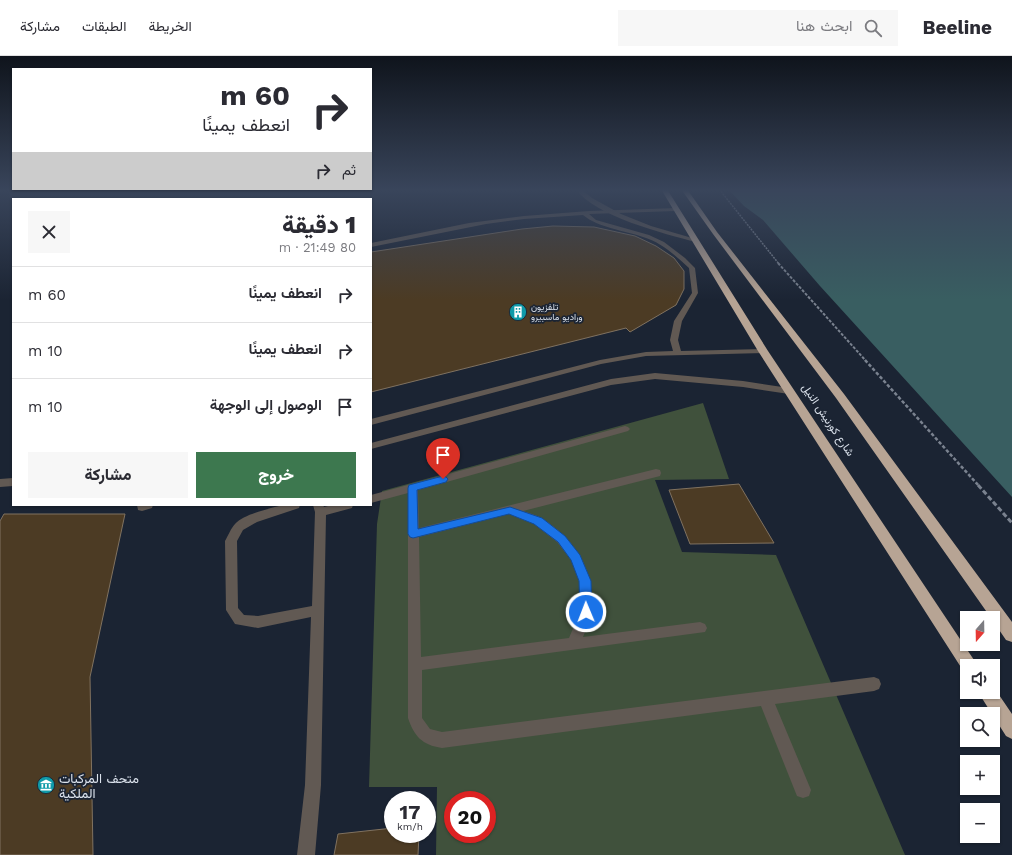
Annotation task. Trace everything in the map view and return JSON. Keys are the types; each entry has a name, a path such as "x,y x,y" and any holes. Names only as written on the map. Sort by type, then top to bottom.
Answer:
{"highway":[{"name":"شارع كورنيش النيل","path":"687,226 762,351 859,495 965,659"},
{"name":"شارع كورنيش النيل","path":"710,226 840,396 1012,635"},
{"path":"992,699 1012,730"}],"street":[{"path":"372,245 463,226"},
{"path":"613,226 647,236 662,243 679,255 692,268 695,293 678,321 674,340 677,352"},
{"path":"650,226 696,240"},
{"path":"372,422 600,362 646,354 762,351"},
{"path":"372,446 611,382 655,376 744,384 789,391"},
{"path":"372,499 625,429"},
{"path":"413,534 656,473"},
{"path":"0,483 12,482"},
{"path":"412,488 415,718 418,728 424,735 432,739 442,740 874,684"},
{"path":"292,506 253,519 239,528 231,541 232,610 240,620 258,622 318,610"},
{"path":"306,855 314,785 320,509 341,506"},
{"path":"510,510 538,521 561,539 576,558 585,581 586,612 574,644"},
{"path":"415,664 700,628"},
{"path":"765,698 803,790"}],"path":[{"path":"748,226 774,259 1012,523"}],"shaded area":[{"path":"768,226 1012,226 1012,497 820,286"},
{"path":"703,403 729,479 655,480 682,552 776,555 905,855 436,855 437,787 369,787 377,524 382,491"}],"building":[{"name":"تلفزيون وراديو ماسبيرو","path":"550,226 594,227 635,236 656,246 674,258 684,271 684,289 676,305 630,332 626,328 372,392 372,252 522,229"},
{"path":"739,484 774,543 690,544 669,490"},
{"path":"4,514 125,514 90,677 93,855 0,855 0,521"},
{"path":"384,829 384,843 419,843 418,855 334,855 338,834"}],"place":[{"name":"تلفزيون وراديو ماسبيرو","path":"518,312"},
{"name":"متحف المركبات الملكية","path":"46,785"}],"route":[{"path":"443,479 412,488 413,534 510,510 538,521 561,539 576,558 585,581 586,612"}]}
